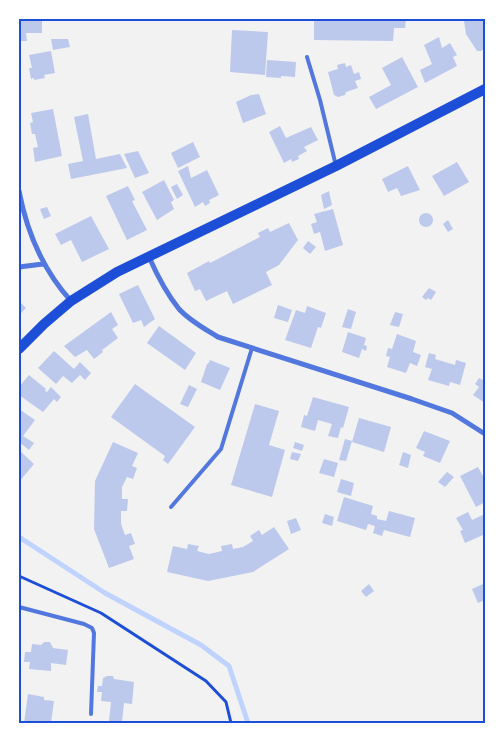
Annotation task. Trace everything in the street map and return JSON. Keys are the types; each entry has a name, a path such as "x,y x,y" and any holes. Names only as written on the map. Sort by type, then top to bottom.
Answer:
{"main road":[{"path":"19,349 71,301 117,272 336,166 485,89"}],"street":[{"path":"19,191 23,211 43,264 57,286 71,301"},
{"path":"149,257 161,282 180,310 197,324 218,337 420,402 452,414 485,434"},
{"path":"19,266 43,264"}],"lane":[{"path":"307,57 320,100 336,166"},
{"path":"171,507 221,449 252,348"},
{"path":"19,607 84,624 92,628 94,633 91,714"}],"path":[{"path":"19,576 100,613 206,680 226,702 231,723"}],"building":[{"path":"19,19 42,19 42,33 26,33 27,41 19,41"},
{"path":"314,19 406,19 405,28 394,28 393,41 314,40"},
{"path":"468,19 485,19 485,48 481,51 477,51 466,34 464,21"},
{"path":"232,30 268,32 265,75 230,72"},
{"path":"439,37 442,48 450,43 457,55 453,57 457,66 425,83 420,70 432,64 424,45"},
{"path":"51,39 68,39 70,47 53,50"},
{"path":"51,51 55,73 44,75 45,78 31,79 29,68 32,68 29,55"},
{"path":"402,57 418,87 376,109 369,97 391,85 382,68"},
{"path":"267,60 296,62 295,77 266,77"},
{"path":"345,63 346,67 351,65 354,74 359,72 361,79 355,81 358,88 338,97 334,95 328,72 338,69 337,65"},
{"path":"259,94 266,114 243,123 236,102 251,95"},
{"path":"53,109 62,156 35,162 33,148 38,147 35,134 32,134 30,123 33,122 31,113"},
{"path":"88,114 96,159 120,154 127,168 71,179 68,164 83,161 74,117"},
{"path":"280,126 286,138 311,127 318,140 304,147 307,151 298,156 299,159 292,162 291,159 284,163 269,132"},
{"path":"193,142 200,157 178,168 171,153"},
{"path":"138,151 149,173 135,178 124,154"},
{"path":"457,162 469,182 444,196 432,176"},
{"path":"188,166 191,178 207,170 219,195 209,200 210,203 205,206 203,202 195,207 178,171"},
{"path":"408,166 420,190 401,196 397,188 388,192 382,179"},
{"path":"164,180 174,200 171,202 174,209 157,220 142,192"},
{"path":"177,184 183,195 177,199 171,187"},
{"path":"128,186 135,200 132,201 147,230 127,240 106,196"},
{"path":"329,191 332,205 324,209 321,195"},
{"path":"47,207 51,216 44,219 40,209"},
{"path":"333,209 343,245 325,251 320,232 314,234 311,224 317,222 314,214"},
{"path":"426,213 431,215 433,220 431,225 426,227 421,225 419,220 421,215"},
{"path":"91,216 109,249 82,262 71,240 61,245 55,234"},
{"path":"448,220 453,229 448,232 443,224"},
{"path":"289,223 298,240 279,265 266,272 272,285 233,304 227,291 206,301 200,289 195,291 187,273 260,237 258,233 268,228 270,232"},
{"path":"308,241 316,247 310,254 303,248"},
{"path":"138,285 155,319 144,327 141,320 133,323 119,294"},
{"path":"429,288 436,292 431,300 428,298 426,300 422,297"},
{"path":"19,301 26,308 19,315"},
{"path":"278,305 292,310 288,322 274,318"},
{"path":"307,306 326,313 321,328 318,327 311,348 285,340 296,310 305,313"},
{"path":"348,309 356,312 351,329 342,327"},
{"path":"111,312 118,325 112,329 118,338 102,350 103,352 94,359 87,350 75,357 64,346"},
{"path":"395,312 403,314 399,327 390,325"},
{"path":"159,326 196,353 185,370 147,343"},
{"path":"348,332 366,338 364,345 367,346 366,351 362,349 359,358 342,352"},
{"path":"397,334 416,341 413,352 421,355 417,366 410,363 406,373 387,367 390,357 386,356 388,348 392,349"},
{"path":"54,351 74,369 80,362 91,373 85,380 80,375 72,383 63,376 56,384 38,368"},
{"path":"429,353 436,355 435,359 455,365 456,360 466,363 460,385 450,382 449,386 428,380 432,369 425,367"},
{"path":"210,360 230,368 220,390 201,382"},
{"path":"29,375 46,389 45,391 47,392 51,387 61,397 57,402 54,399 43,412 19,395 19,387"},
{"path":"485,377 485,403 473,395 479,387 475,384 479,378 483,380"},
{"path":"135,384 195,427 168,464 163,460 165,456 111,417"},
{"path":"189,385 197,389 188,407 180,404"},
{"path":"313,397 349,407 338,438 328,436 332,424 318,420 315,431 301,427 304,415 307,416"},
{"path":"255,404 279,411 269,445 285,450 272,497 231,485"},
{"path":"19,409 35,420 23,436 34,443 29,450 19,442"},
{"path":"359,418 391,427 384,452 352,442"},
{"path":"424,431 450,441 440,463 423,456 425,452 416,448"},
{"path":"345,439 352,441 346,461 339,460"},
{"path":"113,442 138,453 132,466 137,468 133,479 127,477 122,487 122,499 128,499 127,511 121,511 121,524 125,535 131,533 135,544 129,546 134,559 109,568 94,529 95,481"},
{"path":"295,442 304,445 302,451 293,448"},
{"path":"19,450 34,464 19,482"},
{"path":"292,452 301,454 298,461 290,459"},
{"path":"403,452 411,455 408,468 399,465"},
{"path":"324,459 338,463 334,477 319,473"},
{"path":"478,467 485,480 485,502 476,507 460,476"},
{"path":"447,472 454,477 445,487 438,482"},
{"path":"341,479 354,483 351,496 337,492"},
{"path":"344,497 373,506 371,514 377,516 377,519 386,521 389,511 415,518 410,537 384,530 382,536 373,533 375,526 368,524 366,530 337,521"},
{"path":"468,512 472,520 485,514 485,540 483,535 465,543 460,531 463,530 456,518"},
{"path":"325,514 334,517 332,526 322,523"},
{"path":"296,518 301,530 291,534 287,521"},
{"path":"274,527 289,549 253,572 208,581 167,572 173,546 187,549 188,544 199,546 197,551 209,554 222,551 221,546 232,544 233,549 243,547 253,541 250,536 259,530 262,535"},
{"path":"485,583 485,600 478,603 472,589"},
{"path":"369,584 374,591 366,597 361,591"},
{"path":"44,642 50,642 53,648 68,650 66,665 51,663 51,671 29,669 30,662 24,662 25,652 31,652 32,644 41,645"},
{"path":"107,676 134,682 132,704 124,703 122,722 109,721 111,702 101,701 102,692 97,692 98,686 102,686 103,678"},
{"path":"28,694 44,697 44,700 54,701 51,723 24,723"}],"waterway":[{"path":"19,537 105,593 201,645 229,666 248,723"}]}
